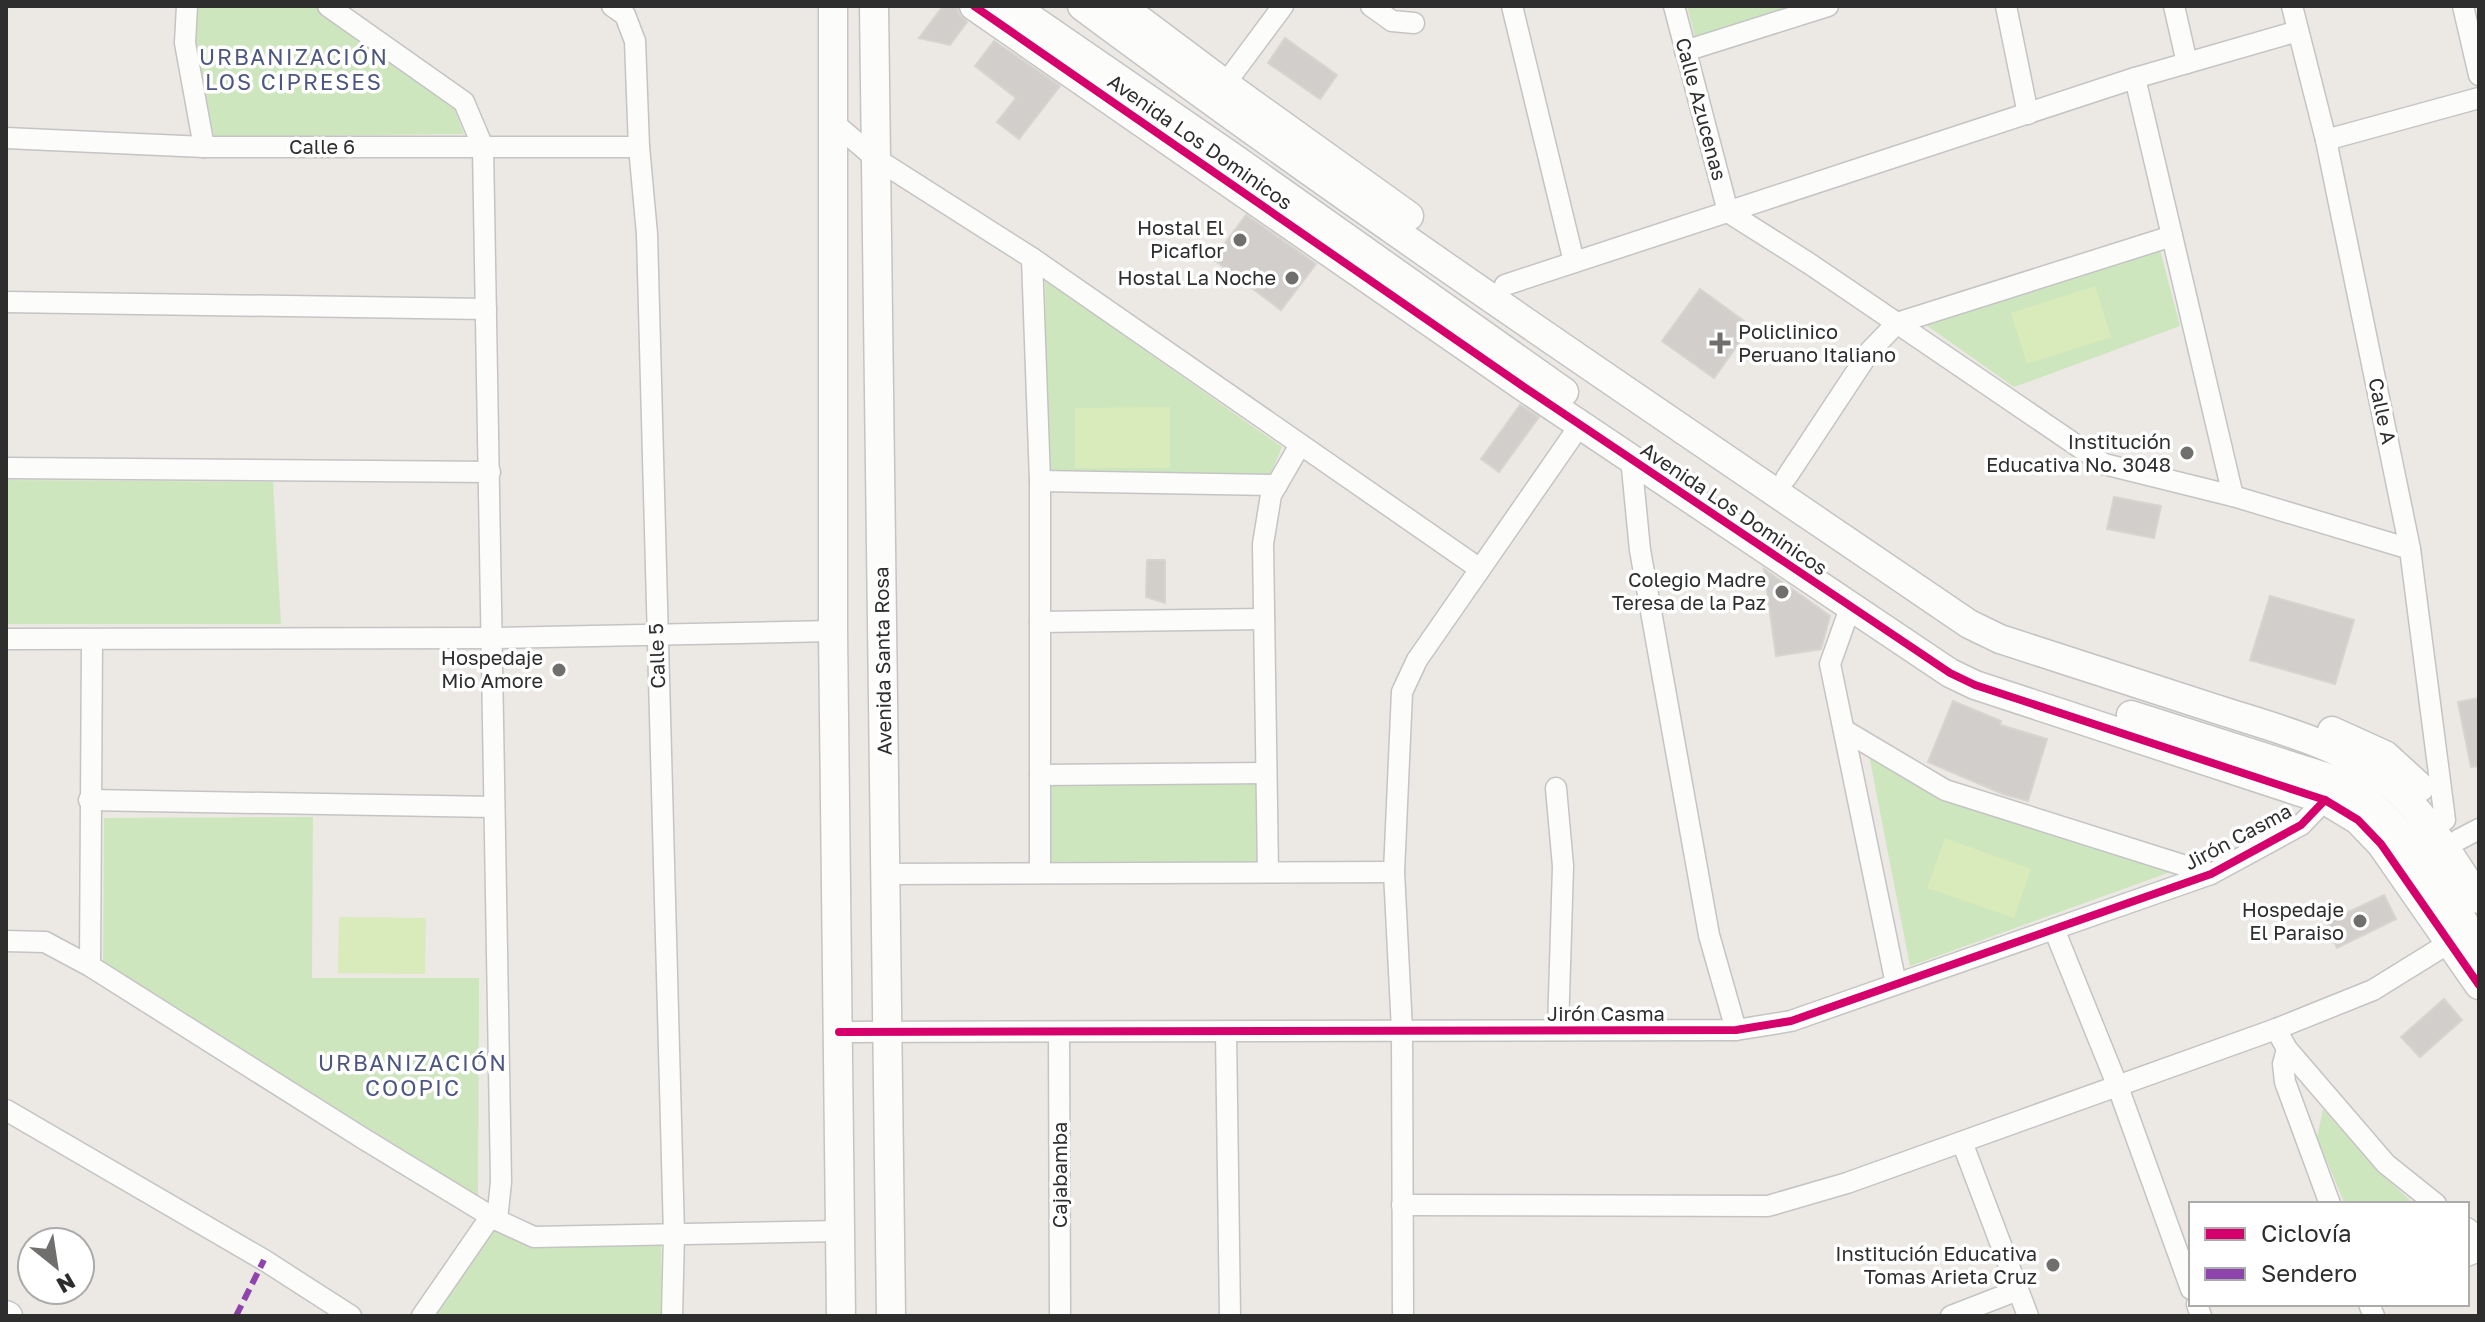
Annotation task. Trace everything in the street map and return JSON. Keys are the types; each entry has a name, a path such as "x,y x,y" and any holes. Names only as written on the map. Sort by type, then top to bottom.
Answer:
{"main road":[{"path":"833,6 833,631 841,1316"},
{"name":"Avenida Santa Rosa","path":"874,6 891,1316"},
{"name":"Avenida Los Dominicos","path":"974,6 1524,387 1950,673 1975,685 2325,800 2358,820 2381,844 2479,985"},
{"name":"Avenida Los Dominicos","path":"1013,6 1569,395 1954,654 1986,668 2332,779 2351,788 2393,823 2479,945"},
{"name":"Avenida Los Dominicos","path":"1082,6 1211,102 1721,456 1978,630 2281,730 2355,761 2392,786 2420,816 2479,899"},
{"path":"1121,6 1505,285 1975,606 1997,618 2244,700 2357,741 2385,755 2461,829 2479,869"},
{"path":"1524,387 1569,395"},
{"path":"1697,417 1721,456"},
{"path":"2244,700 2281,730"},
{"path":"2041,706 2091,703"}],"street":[{"path":"187,6 185,43 204,147"},
{"path":"328,6 464,102 483,147 501,1182 494,1218 422,1316"},
{"name":"Calle 5","path":"612,6 625,15 635,41 639,147 647,234 674,1234 672,1316"},
{"path":"1225,84 1283,6"},
{"path":"1371,6 1392,21 1414,23"},
{"path":"1512,6 1574,262"},
{"name":"Calle Azucenas","path":"1674,6 1728,212"},
{"path":"1685,51 1828,6"},
{"path":"2006,6 2028,114"},
{"path":"2174,6 2187,63"},
{"name":"Calle A","path":"2292,6 2326,140 2410,549 2461,829"},
{"path":"2463,6 2479,75"},
{"path":"1505,285 2135,78 2298,31"},
{"path":"2135,78 2233,496"},
{"path":"2326,140 2479,98"},
{"path":"833,122 875,158 1032,258 1480,569"},
{"name":"Calle 6","path":"6,138 204,147 639,147"},
{"path":"1728,212 2104,464 2233,496 2410,549"},
{"path":"1786,478 1870,351 1897,323 2172,236"},
{"path":"1032,258 1040,481 1040,872"},
{"path":"6,302 486,309"},
{"path":"1403,1316 1402,1030 1394,872 1402,692 1417,660 1580,425"},
{"path":"1268,872 1263,544 1271,495 1300,445"},
{"path":"1631,458 1640,550 1709,935 1736,1030"},
{"path":"6,468 490,472"},
{"path":"1040,481 1277,485"},
{"path":"1850,608 1830,664 1896,984"},
{"path":"1040,622 1264,619"},
{"path":"6,639 493,638 833,631"},
{"path":"90,966 92,640"},
{"path":"1844,730 1945,790 2211,874"},
{"path":"1040,775 1266,773"},
{"path":"1556,788 1563,866 1558,1030"},
{"path":"89,800 494,807"},
{"name":"Jirón Casma","path":"839,1032 1736,1030 1791,1021 2211,874 2301,825 2325,800"},
{"path":"886,874 1394,872"},
{"path":"2054,929 2118,1087 2189,1283"},
{"path":"6,941 45,942 90,966 494,1218 534,1237 841,1231"},
{"path":"1402,1205 1768,1206 1847,1183 2276,1029 2373,990 2449,943"},
{"path":"2276,1029 2287,1049 2386,1164 2434,1202"},
{"path":"1226,1032 1230,1316"},
{"name":"Cajabamba","path":"1059,1033 1060,1316"},
{"path":"2287,1049 2283,1064 2285,1082 2329,1202"},
{"path":"6,1110 264,1260 351,1316"},
{"path":"1962,1142 2028,1316"},
{"path":"1951,1316 2018,1290"}],"green space":[{"path":"197,6 314,6 453,105 464,134 214,137 194,41"},
{"path":"1687,6 1818,6 1697,45"},
{"path":"2160,250 2180,326 2014,387 1926,325"},
{"path":"1045,280 1282,447 1270,475 1048,472"},
{"path":"2095,286 2111,337 2027,364 2011,313"},
{"path":"1170,407 1170,468 1075,468 1075,408"},
{"path":"6,480 273,482 281,624 6,624"},
{"path":"1869,755 2173,871 1910,966"},
{"path":"1257,783 1259,863 1049,863 1049,784"},
{"path":"313,817 312,978 479,978 478,1196 103,964 104,818"},
{"path":"1945,838 2031,869 2014,918 1927,888"},
{"path":"339,917 426,918 425,974 338,973"},
{"path":"2323,1109 2376,1169 2412,1202 2344,1202 2317,1138"},
{"path":"494,1224 661,1239 662,1316 430,1316"}],"building":[{"path":"943,6 957,6 959,14 967,22 950,45 919,38"},
{"path":"1285,38 1337,75 1320,99 1268,63"},
{"path":"994,41 1060,86 1019,139 997,122 1016,98 975,66"},
{"path":"1246,215 1316,264 1281,310 1213,259"},
{"path":"1700,289 1751,326 1714,378 1662,341"},
{"path":"1520,405 1539,417 1499,472 1481,459"},
{"path":"2114,497 2161,506 2154,538 2107,529"},
{"path":"1147,560 1165,560 1165,603 1146,597"},
{"name":"Colegio Madre Teresa de la Paz","path":"1764,569 1830,616 1821,649 1776,656"},
{"path":"2270,596 2354,620 2335,684 2250,660"},
{"path":"2479,698 2479,766 2471,767 2458,702"},
{"path":"1953,701 2001,721 2000,725 2047,739 2028,801 2003,794 1928,762"},
{"name":"Hospedaje El Paraiso","path":"2384,895 2396,919 2337,948 2325,923"},
{"path":"2444,999 2462,1020 2420,1057 2401,1037"}],"marked path":[{"path":"236,1316 264,1260"}],"cycle path":[{"path":"974,6 1524,387 1950,673 1975,685 2325,800 2358,820 2381,844 2479,985"},
{"path":"839,1032 1736,1030 1791,1021 2211,874 2301,825 2325,800"}],"place":[{"name":"Hostal El Picaflor","path":"1240,240"},
{"name":"Hostal La Noche","path":"1292,278"},
{"name":"Policlinico Peruano Italiano","path":"1720,343"},
{"name":"Institución Educativa No. 3048","path":"2187,453"},
{"name":"Colegio Madre Teresa de la Paz","path":"1782,592"},
{"name":"Hospedaje Mio Amore","path":"559,670"},
{"name":"Hospedaje El Paraiso","path":"2360,921"},
{"name":"Institución Educativa Tomas Arieta Cruz","path":"2053,1265"}],"district":[{"name":"URBANIZACIÓN LOS CIPRESES","path":"294,70"},
{"name":"URBANIZACIÓN COOPIC","path":"413,1076"}]}
